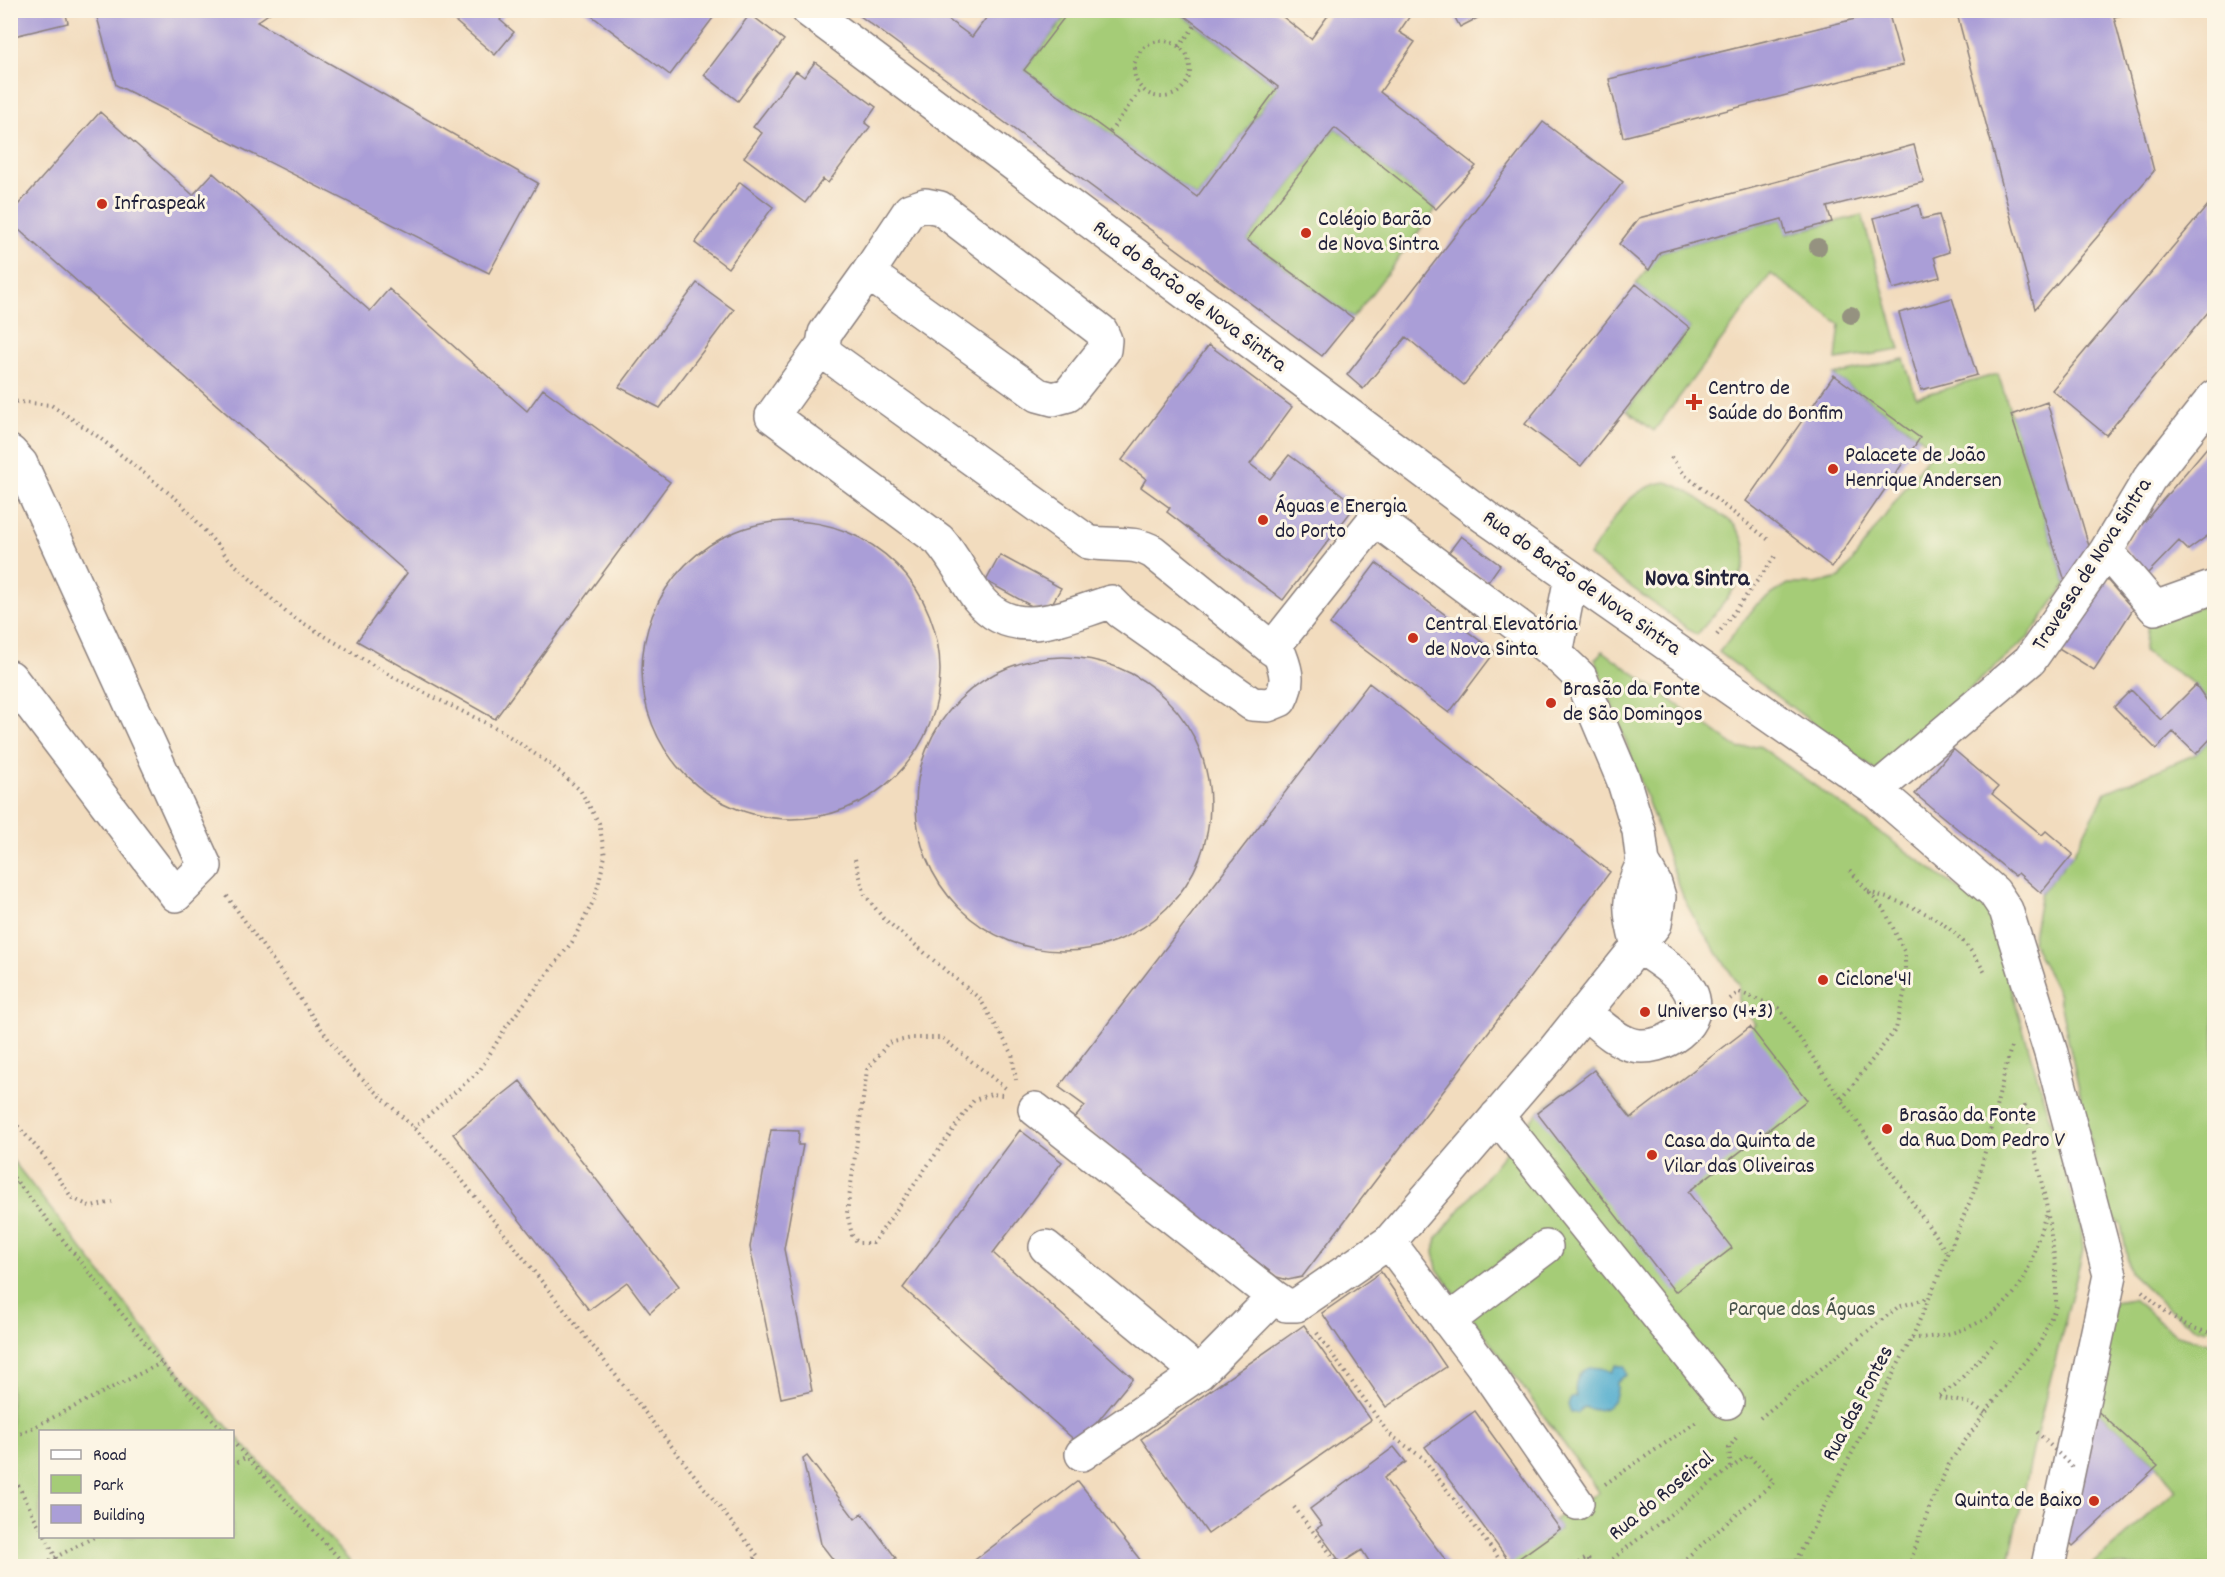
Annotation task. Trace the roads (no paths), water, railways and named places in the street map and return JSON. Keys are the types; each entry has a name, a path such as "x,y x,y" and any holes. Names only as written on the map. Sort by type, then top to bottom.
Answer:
{"street":[{"name":"Rua do Barão de Nova Sintra","path":"808,10 1158,275 1485,517 1876,790 1994,892 2006,910 2051,1053 2110,1275 2048,1566"},
{"path":"823,345 828,355 1088,542 1144,547 1280,655 1286,671 1287,687 1280,700 1268,705 1251,704 1121,612 1111,602 1042,622 1019,624 1004,621 993,615 971,588 954,557 939,540 772,416 823,345 825,333 910,210 925,206 940,208 1101,331 1105,340 1104,350 1068,395 1053,399 1038,395 868,273"},
{"name":"Travessa de Nova Sintra","path":"1876,790 2031,660 2106,551 2149,478 2214,397"},
{"path":"10,452 21,464 205,866 176,895 10,677"},
{"path":"1272,648 1375,519 1556,654 1580,677 1623,778 1639,831 1643,863 1629,901 1631,921 1638,946 1680,977 1694,1003 1693,1015 1685,1028 1672,1039 1643,1047 1620,1040 1584,1012"},
{"path":"2106,551 2155,608 2214,587"},
{"path":"1556,654 1571,577"},
{"path":"1082,1454 1199,1373 1286,1301 1389,1242 1638,946"},
{"path":"1025,1102 1286,1301"},
{"path":"1497,1116 1727,1402"},
{"path":"1389,1242 1577,1503"},
{"path":"1448,1321 1546,1246"},
{"path":"1047,1247 1199,1373"}],"water":[{"path":"1616,1365 1625,1367 1627,1375 1617,1381 1613,1401 1598,1410 1584,1407 1578,1413 1571,1412 1568,1405 1571,1398 1576,1397 1575,1388 1579,1375 1589,1368 1611,1372"}],"place":[{"name":"Infraspeak","path":"102,204"},
{"name":"Colégio Barão de Nova Sintra","path":"1306,233"},
{"name":"Centro de Saúde do Bonfim","path":"1694,402"},
{"name":"Palacete de João Henrique Andersen","path":"1833,469"},
{"name":"Águas e Energia do Porto","path":"1263,520"},
{"name":"Central Elevatória de Nova Sinta","path":"1413,638"},
{"name":"Brasão da Fonte de São Domingos","path":"1551,703"},
{"name":"Ciclone'41","path":"1823,980"},
{"name":"Universo (4+3)","path":"1645,1012"},
{"name":"Brasão da Fonte da Rua Dom Pedro V","path":"1887,1129"},
{"name":"Casa da Quinta de Vilar das Oliveiras","path":"1652,1155"},
{"name":"Quinta de Baixo","path":"2094,1501"}],"district":[{"name":"Nova Sintra","path":"1697,580"}],"park label":[{"name":"Parque das Águas","path":"1802,1310"}]}
